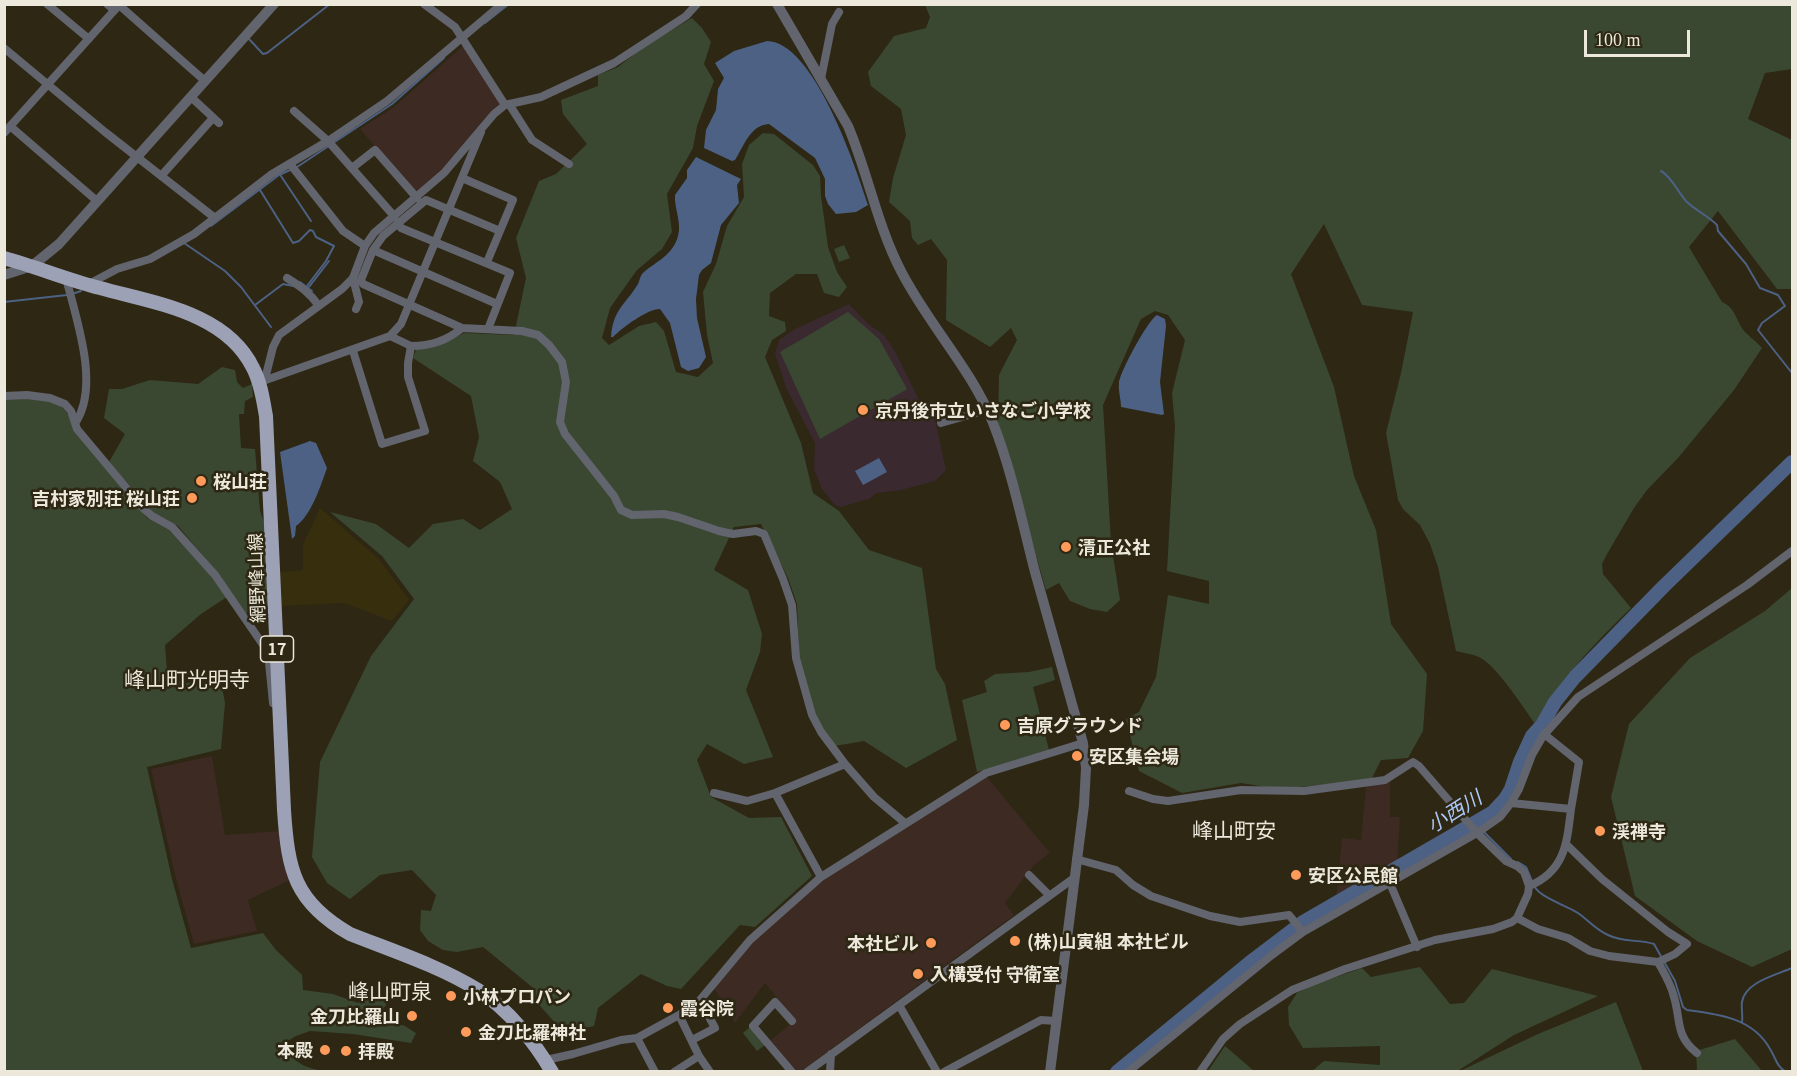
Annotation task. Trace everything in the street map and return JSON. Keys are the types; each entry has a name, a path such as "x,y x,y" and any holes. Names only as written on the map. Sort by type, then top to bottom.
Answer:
{"main road":[{"name":"網野峰山線","path":"4,258 195,316 213,326 238,346 247,357 262,381 266,416 287,850 295,880 329,921 350,934 442,972 478,990 523,1031 549,1066"}],"street":[{"path":"47,4 88,39"},
{"path":"4,274 32,266 59,244 274,4"},
{"path":"424,4 455,27 532,140 569,164"},
{"path":"87,285 117,269 150,259 194,234 272,174 328,141 387,101 502,4"},
{"path":"396,219 444,173 483,126 507,104 550,94 614,63 686,16 698,4"},
{"path":"777,4 820,79 838,105 853,137 887,239 901,272 921,306 957,357 993,423 1016,497 1083,743 1086,777 1050,1071"},
{"path":"97,201 7,129 115,6 205,81"},
{"path":"820,79 832,24 839,12"},
{"path":"4,48 136,157 215,218"},
{"path":"161,176 216,121 192,98"},
{"path":"294,111 328,141 396,219 401,228 510,273 488,329"},
{"path":"262,381 353,351 390,336 401,324 483,126"},
{"path":"352,168 375,150 417,198"},
{"path":"290,164 343,231 369,248 423,274 497,304"},
{"path":"462,178 513,200 486,262"},
{"path":"500,231 426,200 374,233 361,280 363,284 462,328 538,334 562,362 566,382 560,422 565,434 614,496 621,510 632,515 664,514 733,534 756,531 764,534 792,605 796,658 812,715 821,732 845,764 874,796 905,823"},
{"path":"262,381 279,335 342,290 353,278 369,248"},
{"path":"66,278 86,361 84,400 81,414 76,422"},
{"path":"287,278 302,286 319,306"},
{"path":"353,278 359,302 356,309"},
{"path":"390,336 411,346 432,344 446,339 462,328"},
{"path":"353,351 382,444 425,430 408,377 411,346"},
{"path":"4,396 27,395 50,398 65,404 72,411 77,429 144,509 177,532 215,575 268,652 273,703 279,716"},
{"path":"941,423 987,410"},
{"path":"1128,1071 1303,932 1500,818 1519,789 1532,755 1544,734 1583,692 1747,585 1792,551"},
{"path":"1529,886 1536,883 1558,863 1567,845 1579,762 1544,734"},
{"path":"549,1066 573,1054 621,1040 637,1038 679,1015 700,1000 750,940 821,877 986,773 1083,743"},
{"path":"1128,791 1153,800 1168,801 1241,790 1304,791 1385,780 1413,762 1477,833 1506,861 1524,872 1529,886 1525,904 1512,922 1493,929 1435,940 1345,969 1292,990 1240,1024 1223,1039 1200,1071"},
{"path":"714,793 747,801 775,793 845,764"},
{"path":"775,793 821,877"},
{"path":"1511,804 1571,809"},
{"path":"1517,918 1538,929 1568,938 1590,951 1609,956 1658,962 1675,954 1687,944 1668,932 1602,879 1567,845"},
{"path":"1076,859 1116,870 1142,891 1175,905 1240,922 1289,915 1303,932"},
{"path":"1029,874 1049,895"},
{"path":"807,1071 1074,878"},
{"path":"1389,881 1417,947"},
{"path":"1658,962 1671,986 1682,1037 1697,1053"},
{"path":"692,1040 715,1028 700,1000"},
{"path":"792,1021 775,1002 753,1026 792,1071"},
{"path":"899,1005 937,1071"},
{"path":"679,1015 699,1056 710,1071"},
{"path":"944,1071 1041,1020 1056,1021"},
{"path":"637,1038 655,1071"},
{"path":"830,1071 831,1054"},
{"path":"674,1071 699,1056"}],"shaded area":[{"path":"464,45 500,101 499,105 442,172 415,193 360,129 394,107"},
{"name":"京丹後市立いさなご小学校","path":"849,304 867,323 884,335 896,353 920,402 935,419 946,470 935,481 901,490 877,493 869,499 840,507 834,504 822,489 814,469 815,443 786,388 775,354 779,340 795,329"},
{"path":"212,756 225,835 281,831 290,880 248,900 257,931 194,944 176,879 151,769"},
{"path":"987,777 1050,853 1034,865 1005,903 1014,915 801,1071 794,1071 770,1041 795,1020 765,983 735,1023 714,988 751,943 813,887"},
{"path":"1390,780 1390,817 1400,817 1397,864 1336,897 1342,838 1361,840 1366,786"}],"green space":[{"path":"925,5 1792,5 1792,69 1765,73 1748,119 1792,140 1792,289 1777,289 1718,211 1689,247 1722,302 1731,308 1745,332 1762,348 1734,390 1634,508 1602,564 1603,574 1631,608 1578,663 1555,692 1535,724 1509,688 1486,662 1479,657 1456,651 1438,567 1430,544 1420,525 1403,509 1398,500 1386,433 1413,312 1362,305 1324,224 1291,274 1334,387 1354,476 1376,530 1391,624 1427,674 1423,731 1408,758 1381,760 1371,780 1279,789 1241,783 1182,793 1139,771 1126,719 1139,712 1156,677 1168,595 1209,604 1209,581 1167,571 1175,426 1172,393 1185,340 1168,315 1155,311 1141,319 1103,405 1111,543 1120,600 1107,612 1090,609 1070,601 1059,583 1046,590 998,424 999,375 1017,340 1011,328 990,347 946,320 947,260 931,239 918,245 912,238 910,221 889,202 893,178 906,135 901,109 871,86 868,72 894,36 926,28 930,17"},
{"path":"692,18 711,42 704,64 714,81 697,126 693,148 667,194 672,232 662,249 637,270 610,308 602,338 609,345 639,326 656,322 664,331 676,372 698,377 713,363 707,335 703,292 716,264 727,226 744,197 742,164 749,145 763,133 774,134 813,165 820,176 828,247 837,272 847,287 839,297 824,293 817,274 796,274 770,293 769,316 785,322 786,331 772,340 765,357 801,443 813,493 839,511 869,550 922,568 936,669 945,684 957,740 906,768 864,741 835,746 823,731 814,714 799,659 797,604 788,578 761,524 734,527 714,570 748,590 762,634 760,652 746,690 773,757 744,764 707,744 697,760 711,797 749,818 781,817 812,876 755,927 740,925 681,989 667,986 641,974 598,1008 594,1026 573,1031 558,1026 533,998 532,987 483,947 457,952 443,950 428,941 420,930 421,910 431,911 436,895 412,870 380,875 350,899 327,883 312,857 320,762 371,656 414,599 382,556 330,512 376,524 409,548 433,524 463,519 480,530 512,509 500,482 473,461 479,437 471,396 413,358 416,349 447,342 464,333 514,335 526,278 516,238 539,181 556,174 587,144 563,114 561,100 598,86 598,75 618,67 646,45"},
{"path":"844,245 850,258 839,262 834,249"},
{"path":"848,312 879,339 907,389 820,439 780,352"},
{"path":"222,367 235,370 237,382 243,388 252,384 253,397 245,401 244,414 239,414 241,448 255,449 260,511 266,528 270,610 244,613 216,571 178,526 154,513 109,462 125,434 104,418 109,389 122,389 150,380 198,384"},
{"path":"10,397 49,400 63,407 89,447 147,518 169,530 208,572 227,597 201,614 165,645 167,671 183,684 220,677 225,703 221,749 147,767 172,879 191,948 263,933 276,950 302,975 303,990 333,994 358,1003 367,992 389,1000 378,1017 405,1026 416,1033 411,1043 353,1034 310,1031 281,1045 300,1063 325,1071 5,1072 4,399"},
{"path":"1792,588 1792,949 1752,967 1697,941 1635,896 1611,797 1629,724 1690,658 1765,611"},
{"name":"吉原グラウンド","path":"1052,667 1055,680 1033,687 1049,750 977,772 962,700 987,692 984,681 995,674 1029,672"},
{"path":"1420,967 1450,1004 1464,1003 1492,969 1598,996 1514,1035 1456,1072 1312,1071 1324,1061 1380,1065 1380,1046 1303,1048 1289,1025 1288,1007 1297,993 1362,968 1371,977"},
{"path":"1616,1002 1643,1071 1460,1071 1538,1034"},
{"path":"750,1027 765,1045 757,1051 743,1033"},
{"path":"1735,1039 1762,1071 1697,1071 1696,1051"},
{"path":"1225,1046 1254,1071 1208,1071"}],"sand":[{"path":"320,508 379,559 409,600 392,621 344,603 281,606 279,572 303,570 303,544"}],"water":[{"path":"767,41 784,47 801,61 830,108 843,136 868,205 856,212 836,214 825,196 825,179 815,158 769,124 762,125 752,132 735,160 732,161 704,148 706,130 716,110 718,89 724,78 715,63 734,51"},
{"path":"696,157 741,179 737,185 739,203 721,225 711,263 699,275 696,299 697,318 706,357 699,368 688,371 681,367 670,323 660,309 642,315 611,337 617,313 644,272 664,257 676,243 679,226 675,195 687,178 687,170"},
{"path":"1157,315 1165,319 1166,326 1160,382 1164,414 1162,415 1121,407 1119,389 1119,383 1129,358 1147,326"},
{"path":"310,441 316,443 327,468 315,500 296,526 295,536 292,539 280,452"},
{"path":"879,458 887,472 863,485 855,471"}],"waterway":[{"path":"249,39 263,54 267,53 330,4"},
{"path":"485,23 509,4"},
{"path":"211,226 279,175 297,167 392,104 444,58"},
{"path":"1661,171 1671,180 1686,201 1717,225 1718,231 1746,264 1760,288 1778,295 1785,306 1762,323 1758,330 1792,373"},
{"path":"281,176 311,221"},
{"path":"260,190 293,243 299,241 310,230 316,237 334,246 307,286"},
{"path":"184,243 225,271 241,287 271,327"},
{"path":"309,287 329,261"},
{"path":"300,282 312,291"},
{"path":"255,305 283,284 293,286"},
{"path":"72,294 81,291"},
{"path":"4,302 67,295"},
{"name":"小西川","path":"1117,1072 1253,960 1303,922 1493,812 1511,789 1532,736 1575,677 1664,586 1792,462"},
{"path":"1483,831 1511,859"},
{"path":"1518,862 1526,867 1532,881"},
{"path":"1534,886 1542,894 1578,913 1608,935 1654,944 1675,981 1683,1007 1687,1010 1734,1019 1754,1030 1786,1072"},
{"path":"1742,1022 1742,1002 1749,989 1762,980 1792,968"}],"place":[{"name":"京丹後市立いさなご小学校","path":"863,410"},
{"name":"桜山荘","path":"201,481"},
{"name":"吉村家別荘 桜山荘","path":"192,498"},
{"name":"清正公社","path":"1066,547"},
{"name":"吉原グラウンド","path":"1005,725"},
{"name":"安区集会場","path":"1077,756"},
{"name":"渓禅寺","path":"1600,831"},
{"name":"安区公民館","path":"1296,875"},
{"name":"(株)山寅組 本社ビル","path":"1015,941"},
{"name":"本社ビル","path":"931,943"},
{"name":"入構受付 守衛室","path":"918,974"},
{"name":"小林プロパン","path":"451,996"},
{"name":"霞谷院","path":"668,1008"},
{"name":"金刀比羅山","path":"412,1016"},
{"name":"金刀比羅神社","path":"466,1032"},
{"name":"本殿","path":"325,1050"},
{"name":"拝殿","path":"346,1051"}],"district":[{"name":"峰山町光明寺","path":"187,679"},
{"name":"峰山町安","path":"1234,830"},
{"name":"峰山町泉","path":"390,991"}]}
